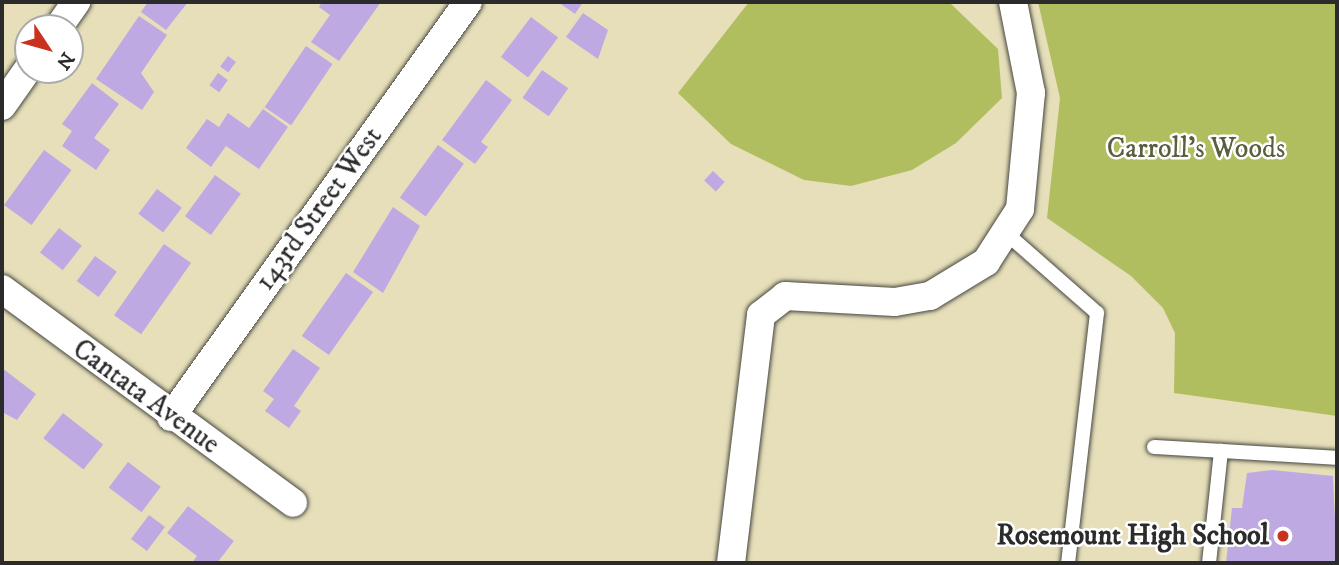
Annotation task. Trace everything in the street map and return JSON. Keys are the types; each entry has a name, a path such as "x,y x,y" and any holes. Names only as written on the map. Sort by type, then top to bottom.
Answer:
{"street":[{"name":"143rd Street West","path":"171,417 468,2"},
{"path":"731,563 761,315 785,296 895,302 930,296 986,262 1020,209 1027,172 1031,93 1013,2"},
{"path":"2,106 17,84"},
{"name":"Cantata Avenue","path":"2,289 171,417 293,503"}],"lane":[{"path":"1006,233 1097,313 1068,563"},
{"path":"1154,447 1337,458"},
{"path":"1209,563 1221,451"}],"green space":[{"path":"749,2 949,2 998,49 1002,98 956,143 912,170 851,186 804,180 731,144 678,93"},
{"name":"Carroll's Woods","path":"1038,2 1337,2 1337,416 1174,393 1175,333 1163,308 1131,276 1047,218 1060,98"}],"building":[{"path":"148,2 188,2 166,30 141,12"},
{"path":"322,2 381,2 339,61 311,42 330,15 319,7"},
{"path":"558,2 583,2 575,14"},
{"path":"583,13 608,30 598,59 566,37"},
{"path":"139,16 167,35 141,73 154,92 142,110 96,79"},
{"path":"531,17 558,37 528,77 501,57"},
{"path":"306,46 333,64 291,125 265,107"},
{"path":"228,56 236,62 228,72 220,66"},
{"path":"542,70 568,88 549,116 522,98"},
{"path":"218,73 228,80 219,92 209,85"},
{"path":"486,80 512,100 481,142 488,147 475,164 442,140"},
{"path":"92,83 119,104 94,138 110,150 96,170 62,146 72,131 62,124"},
{"path":"263,109 288,127 259,169 226,146 211,167 186,148 207,119 219,127 228,113 249,128"},
{"path":"438,145 464,164 426,216 400,198"},
{"path":"44,150 72,170 32,225 4,205"},
{"path":"713,171 725,182 716,191 704,181"},
{"path":"215,175 241,194 211,235 185,216"},
{"path":"157,189 182,208 163,232 138,214"},
{"path":"393,207 420,226 383,293 353,272"},
{"path":"59,228 82,246 63,270 40,252"},
{"path":"164,244 191,263 141,334 114,315"},
{"path":"95,256 117,272 99,297 77,281"},
{"path":"346,273 373,292 329,355 302,336"},
{"path":"293,349 320,368 294,406 301,411 289,428 265,411 274,399 263,391"},
{"path":"2,368 36,394 17,420 2,412"},
{"path":"63,413 103,444 83,470 43,438"},
{"path":"128,462 161,487 141,512 109,488"},
{"name":"Rosemount High School","path":"1272,470 1333,476 1337,563 1226,563 1232,508 1242,508 1247,473"},
{"path":"188,506 234,541 217,563 192,563 197,556 167,533"},
{"path":"149,515 165,527 147,551 131,539"}],"place":[{"name":"Rosemount High School","path":"1283,536"}]}
